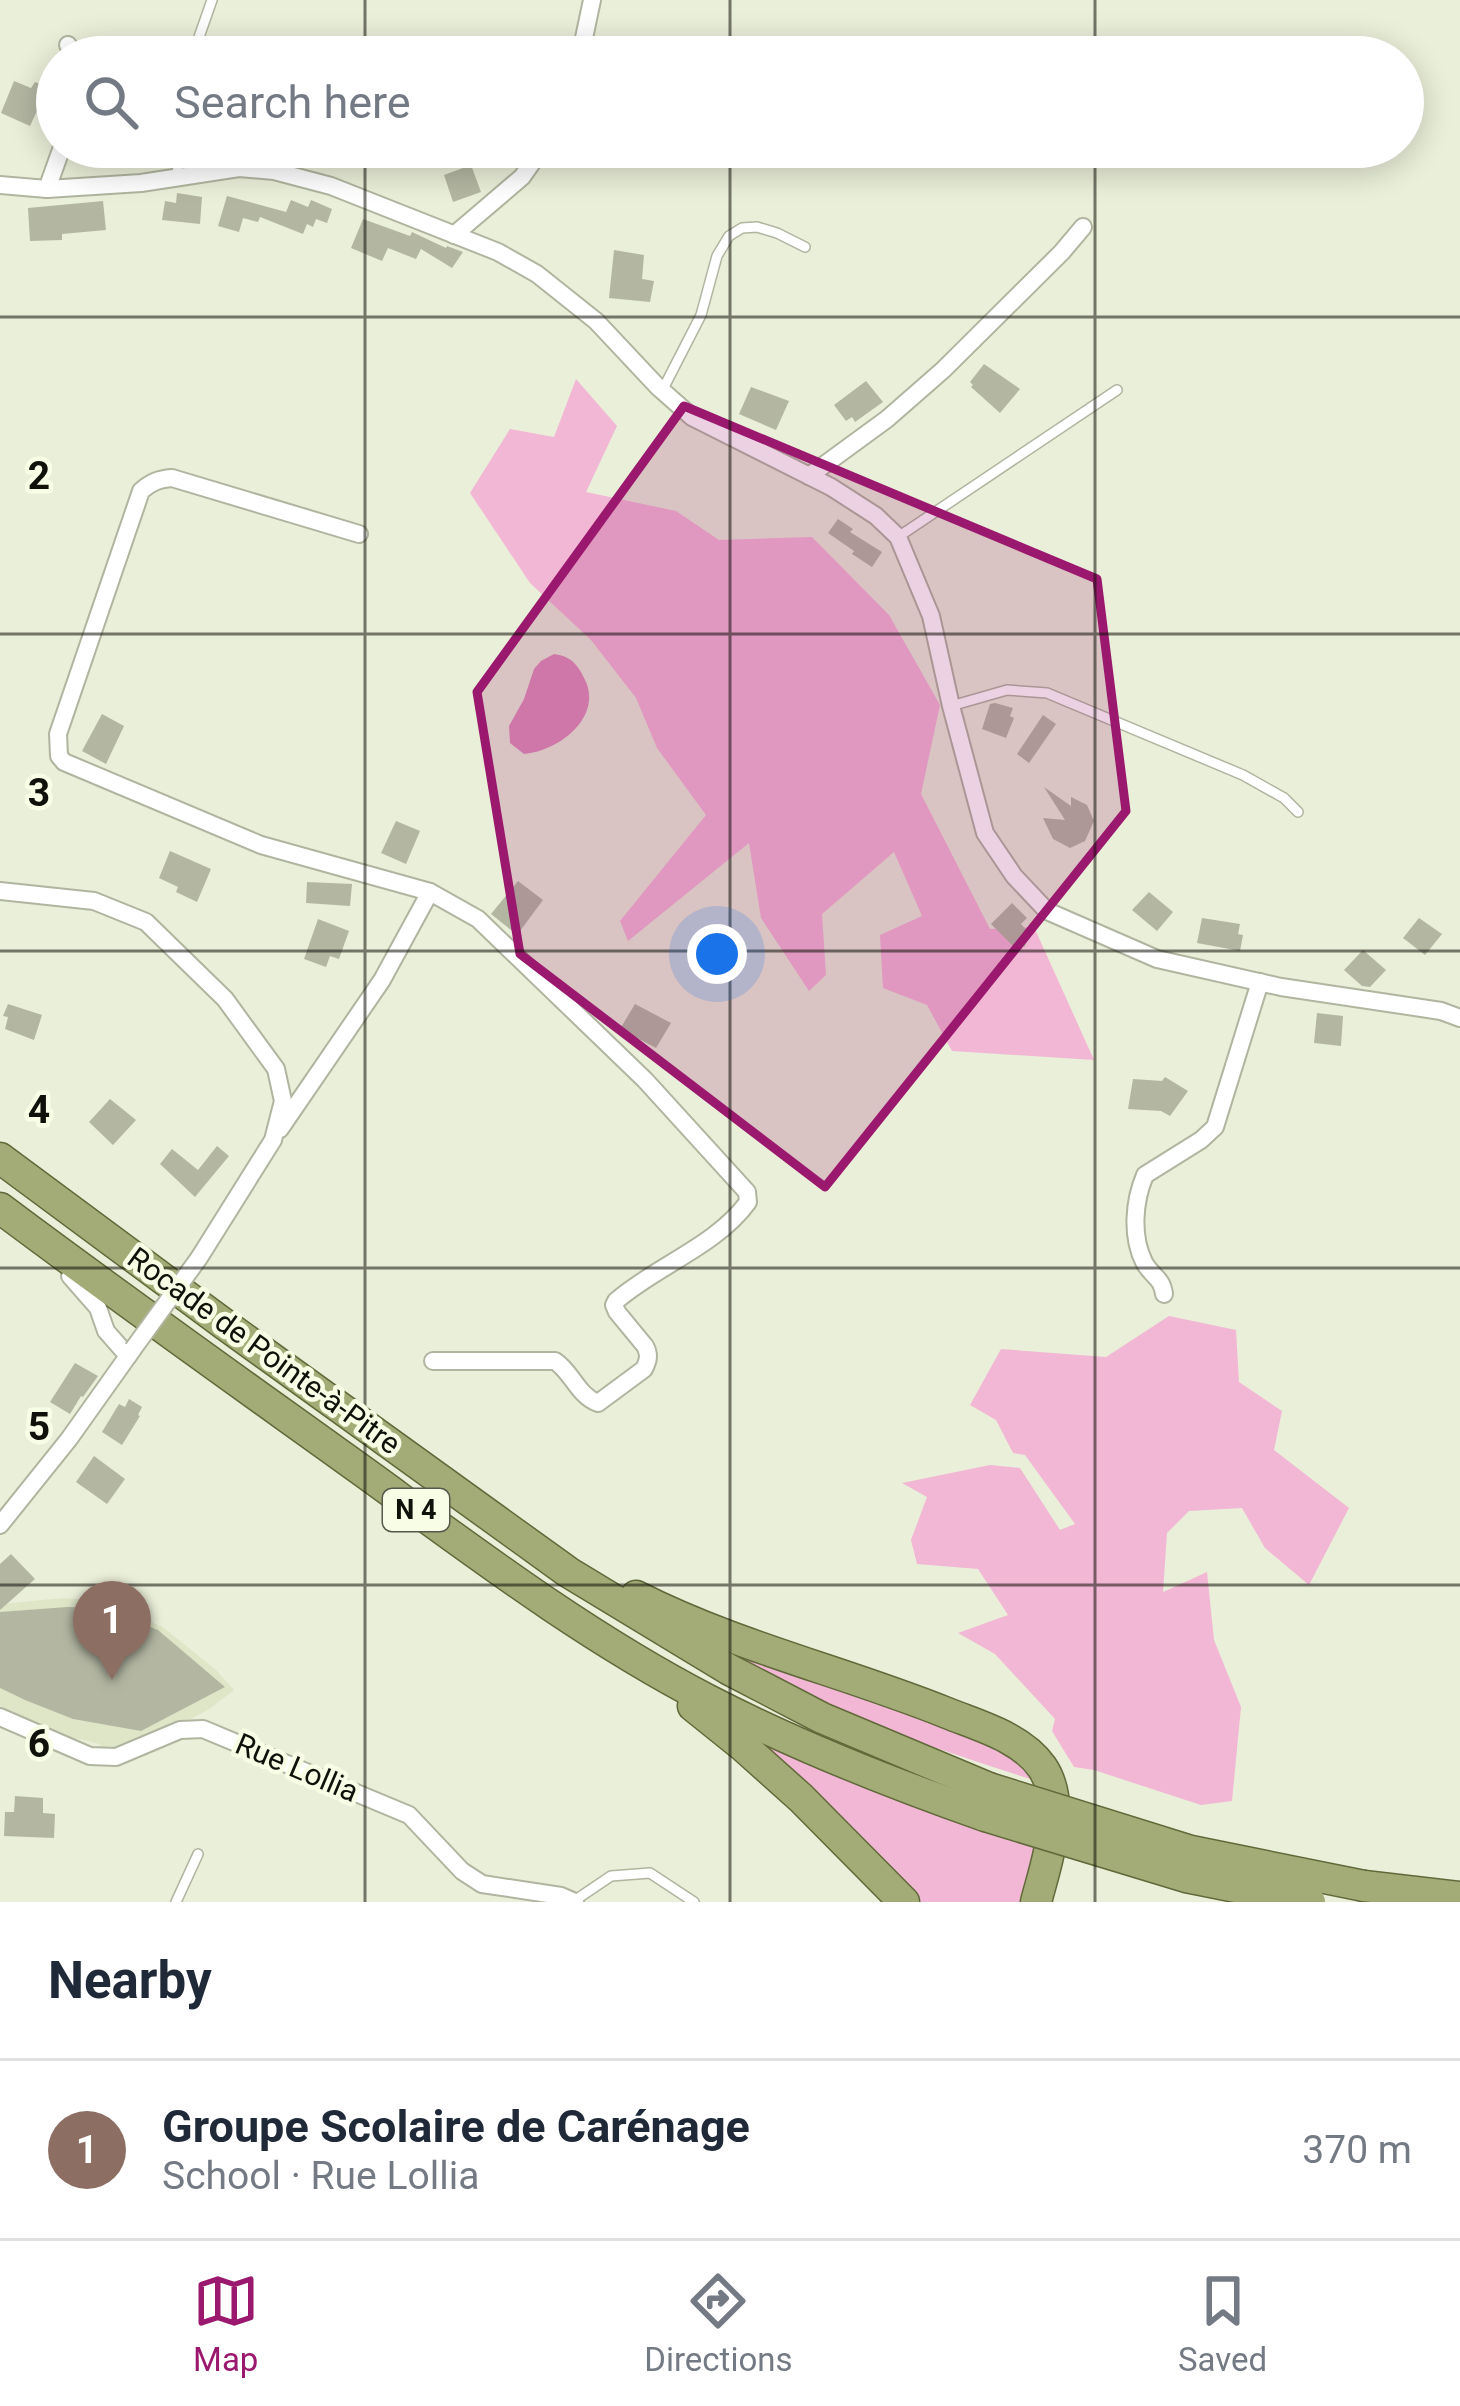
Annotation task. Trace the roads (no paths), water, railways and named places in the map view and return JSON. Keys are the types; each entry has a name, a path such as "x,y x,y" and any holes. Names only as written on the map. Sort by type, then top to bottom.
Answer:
{"highway":[{"name":"Rocade de Pointe-à-Pitre","path":"0,1159 568,1572 728,1669 987,1802 1186,1877 1310,1902"},
{"name":"Rocade de Pointe-à-Pitre","path":"0,1208 442,1528 627,1654 708,1700 908,1789 987,1802 1364,1886 1460,1897"},
{"path":"464,1496 548,1550 655,1606 1005,1737 1042,1768 1051,1786 1054,1814 1036,1902"},
{"path":"627,1654 759,1759 904,1902"}],"street":[{"path":"584,36 592,0"},
{"path":"47,189 54,168"},
{"path":"0,184 47,189 239,168 274,171 331,186 498,252 537,274 596,321 692,417 809,476 876,516 898,537 931,616 985,833 1014,876 1047,911 1157,959 1260,982 1441,1010 1460,1018"},
{"path":"454,235 527,168"},
{"path":"809,476 887,419 943,370 1083,226"},
{"path":"358,534 172,478 149,484 141,491 58,734 59,756 261,845 430,892 478,919 644,1080 747,1192 748,1202 713,1235 616,1301 617,1312 646,1346 648,1362 598,1403 584,1396 554,1360 433,1361"},
{"path":"0,891 94,902 146,922 225,999 276,1069 283,1100 273,1139"},
{"path":"0,1526 199,1258 273,1139 382,980 430,892"},
{"path":"1163,1294 1161,1279 1145,1266 1135,1234 1142,1184 1145,1175 1215,1127 1260,982"},
{"path":"0,1224 84,1289 98,1307 106,1331 131,1353"},
{"name":"Rue Lollia","path":"0,1717 89,1756 116,1757 180,1730 203,1729 409,1815 482,1884 575,1901"}],"lane":[{"path":"199,36 212,0"},
{"path":"177,168 177,178"},
{"path":"662,391 700,315 717,256 729,236 757,226 805,247"},
{"path":"898,537 1117,390"},
{"path":"951,706 1007,690 1047,693 1243,775 1284,798 1298,812"},
{"path":"176,1902 198,1854"},
{"path":"575,1901 611,1876 650,1873 694,1902"}],"place":[{"name":"Groupe Scolaire de Carénage","path":"112,1680"}]}
